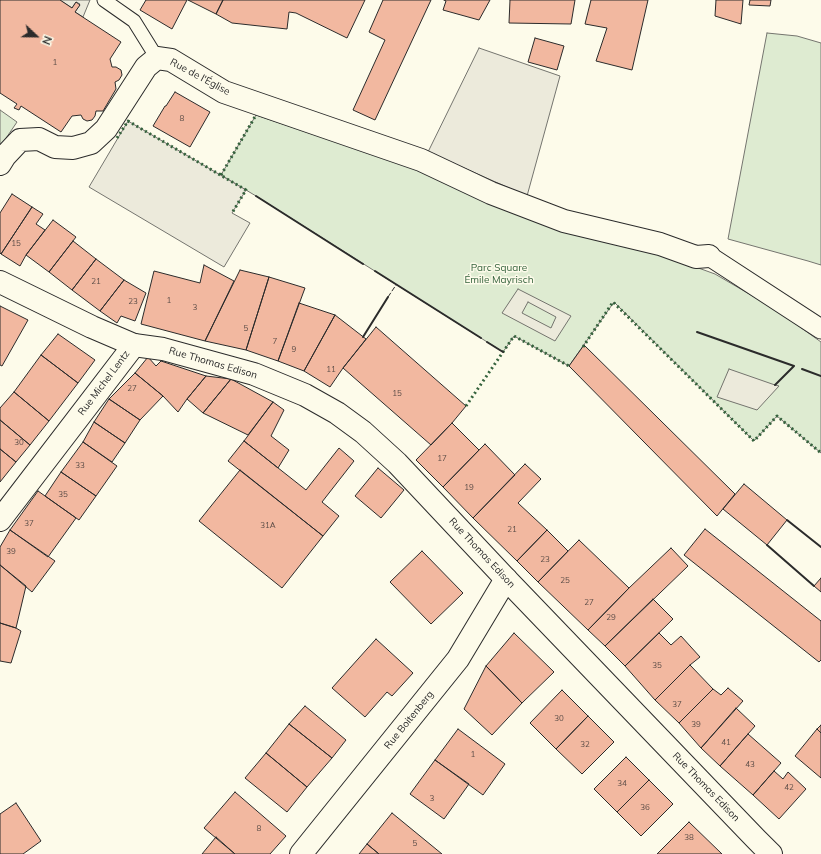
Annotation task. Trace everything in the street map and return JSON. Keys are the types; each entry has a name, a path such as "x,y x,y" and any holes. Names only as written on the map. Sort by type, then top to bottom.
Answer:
{"street":[{"name":"Rue de l'Église","path":"0,164 5,156 20,140 39,139 55,147 73,148 91,143 106,129 146,67 157,58 171,60 224,92 421,160 492,193 564,221 660,244 696,257 709,256"},
{"path":"709,256 821,329"},
{"name":"Rue Michel Lentz","path":"0,282 92,327 134,345 0,520"},
{"name":"Rue Thomas Edison","path":"134,345 164,349 254,374 305,395 338,413 363,432 397,463 506,579 771,854"},
{"name":"Rue Boitenberg","path":"301,854 458,659 506,579"}],"lane":[{"path":"104,0 134,21 157,58"}],"green space":[{"path":"767,33 797,36 821,43 821,265 728,239"},
{"path":"0,110 17,122 0,147"},
{"name":"Parc Square Émile Mayrisch","path":"256,115 417,169 715,274 775,309 821,342 821,453 777,416 754,441 614,302 569,366 514,336 503,352 221,175"}],"shaded area":[{"path":"60,0 90,0 83,17 75,12 80,4 76,2 72,8"},
{"path":"479,48 560,76 527,196 428,152"},
{"path":"128,121 246,190 232,213 250,223 224,267 89,187"},
{"path":"518,289 571,316 555,341 502,313","holes":["528,302 556,317 551,328 522,313"]},
{"path":"729,369 779,386 757,410 717,397"}],"building":[{"path":"0,0 60,0 72,8 76,2 80,5 75,12 121,42 110,59 112,67 116,67 121,70 122,75 119,80 115,82 116,89 103,111 96,111 92,120 87,121 83,119 81,115 72,116 61,132 21,106 19,110 14,108 17,104 0,93"},
{"path":"146,0 187,0 172,29 140,10"},
{"path":"188,0 223,0 216,14"},
{"path":"223,0 365,0 347,38 296,13 289,12 287,29 232,23 216,14"},
{"path":"383,0 431,0 375,120 353,110 385,40 369,32"},
{"path":"444,0 490,0 479,20 443,10 446,1"},
{"path":"510,0 575,0 571,24 509,23"},
{"path":"591,0 648,0 632,70 596,61 607,28 585,24"},
{"path":"716,0 743,0 741,24 715,16"},
{"path":"750,0 771,0 770,6 749,5"},
{"path":"535,38 564,46 557,70 528,62"},
{"path":"175,92 210,112 190,147 153,126"},
{"path":"12,194 32,207 1,254 0,213"},
{"path":"32,207 43,214 36,224 45,230 26,255 20,266 1,254"},
{"path":"53,220 76,237 49,272 26,255"},
{"path":"73,241 96,259 72,290 49,272"},
{"path":"96,259 124,280 100,311 72,290"},
{"path":"204,265 234,281 205,341 141,324 154,271 200,283"},
{"path":"240,270 269,277 246,350 205,341"},
{"path":"269,277 305,288 278,361 246,350"},
{"path":"124,280 146,293 135,321 121,316 117,323 100,311"},
{"path":"299,303 335,315 304,371 278,361"},
{"path":"0,306 28,320 2,366 0,365"},
{"path":"335,315 366,339 330,387 304,371"},
{"path":"376,327 466,406 431,445 343,368"},
{"path":"58,334 95,360 78,383 41,355"},
{"path":"584,345 735,494 717,516 569,366"},
{"path":"41,355 78,383 49,421 14,392"},
{"path":"148,357 156,366 161,361 206,376 178,412 163,396 135,373"},
{"path":"135,373 163,396 140,420 109,399"},
{"path":"206,376 231,379 203,413 187,399"},
{"path":"231,379 273,402 248,435 203,413"},
{"path":"14,392 49,421 30,445 0,420 0,408"},
{"path":"109,399 140,420 125,443 94,422"},
{"path":"273,402 284,410 271,436 289,450 278,468 244,441"},
{"path":"0,420 30,445 16,462 0,449"},
{"path":"94,422 125,443 112,462 83,442"},
{"path":"452,423 479,450 443,487 416,460"},
{"path":"244,441 306,490 339,448 354,461 322,502 339,516 323,536 228,461"},
{"path":"83,442 117,466 96,496 61,472"},
{"path":"485,444 515,475 473,518 443,487"},
{"path":"0,449 16,462 0,482"},
{"path":"525,464 541,479 518,503 547,530 517,561 473,518"},
{"path":"378,468 404,490 381,518 355,496"},
{"path":"240,470 323,536 282,588 199,521"},
{"path":"61,472 96,496 79,520 45,496"},
{"path":"744,484 787,520 767,545 723,509"},
{"path":"38,491 76,518 48,557 10,530"},
{"path":"705,529 821,621 821,660 819,662 684,555"},
{"path":"10,530 55,561 32,592 0,565 0,547"},
{"path":"547,530 568,551 538,582 517,561"},
{"path":"579,540 629,588 588,630 538,582"},
{"path":"671,548 688,566 605,646 588,630"},
{"path":"422,551 463,593 431,624 390,582"},
{"path":"0,565 26,586 16,628 0,623"},
{"path":"821,578 821,592 814,586"},
{"path":"653,599 673,619 625,666 605,646"},
{"path":"0,623 21,631 11,663 0,661"},
{"path":"514,633 554,672 522,703 486,666"},
{"path":"659,633 671,645 681,636 700,657 655,700 625,666"},
{"path":"376,639 413,673 392,696 387,692 365,717 332,688"},
{"path":"690,665 713,689 679,723 655,700"},
{"path":"486,666 522,703 492,735 464,709"},
{"path":"728,688 743,701 701,748 679,723 713,689 721,695"},
{"path":"562,690 588,716 556,749 530,723"},
{"path":"305,706 346,740 332,758 289,724"},
{"path":"736,708 755,726 720,766 701,748"},
{"path":"588,716 614,742 582,774 556,749"},
{"path":"289,724 332,758 307,787 266,753"},
{"path":"821,725 821,733 817,729"},
{"path":"458,729 505,764 483,795 435,760"},
{"path":"817,729 821,733 821,778 795,756"},
{"path":"748,734 781,763 753,795 720,766"},
{"path":"266,753 307,787 287,812 245,778"},
{"path":"626,757 649,780 617,812 594,789"},
{"path":"435,760 469,784 444,819 410,794"},
{"path":"774,771 783,779 788,772 806,789 779,819 753,795"},
{"path":"649,780 673,804 641,836 617,812"},
{"path":"235,792 286,836 270,854 235,854 204,828"},
{"path":"16,803 41,841 23,854 0,854 0,814"},
{"path":"392,813 442,854 379,854 367,844"},
{"path":"689,822 722,854 657,854"},
{"path":"216,837 235,854 202,854"},
{"path":"367,844 379,854 359,854"}],"hedge":[{"path":"221,175 256,115"},
{"path":"117,138 128,121 246,190 232,213"},
{"path":"583,347 613,302 754,441 777,416 821,453"},
{"path":"466,406 514,336 569,366 570,365"}],"fence":[{"path":"388,297 396,285"}],"wall":[{"path":"256,196 363,264"},
{"path":"375,271 481,338"},
{"path":"363,337 388,297"},
{"path":"697,332 794,366 775,385"},
{"path":"487,342 503,352"},
{"path":"802,369 821,376"},
{"path":"787,520 821,547"},
{"path":"767,545 814,586"}]}
